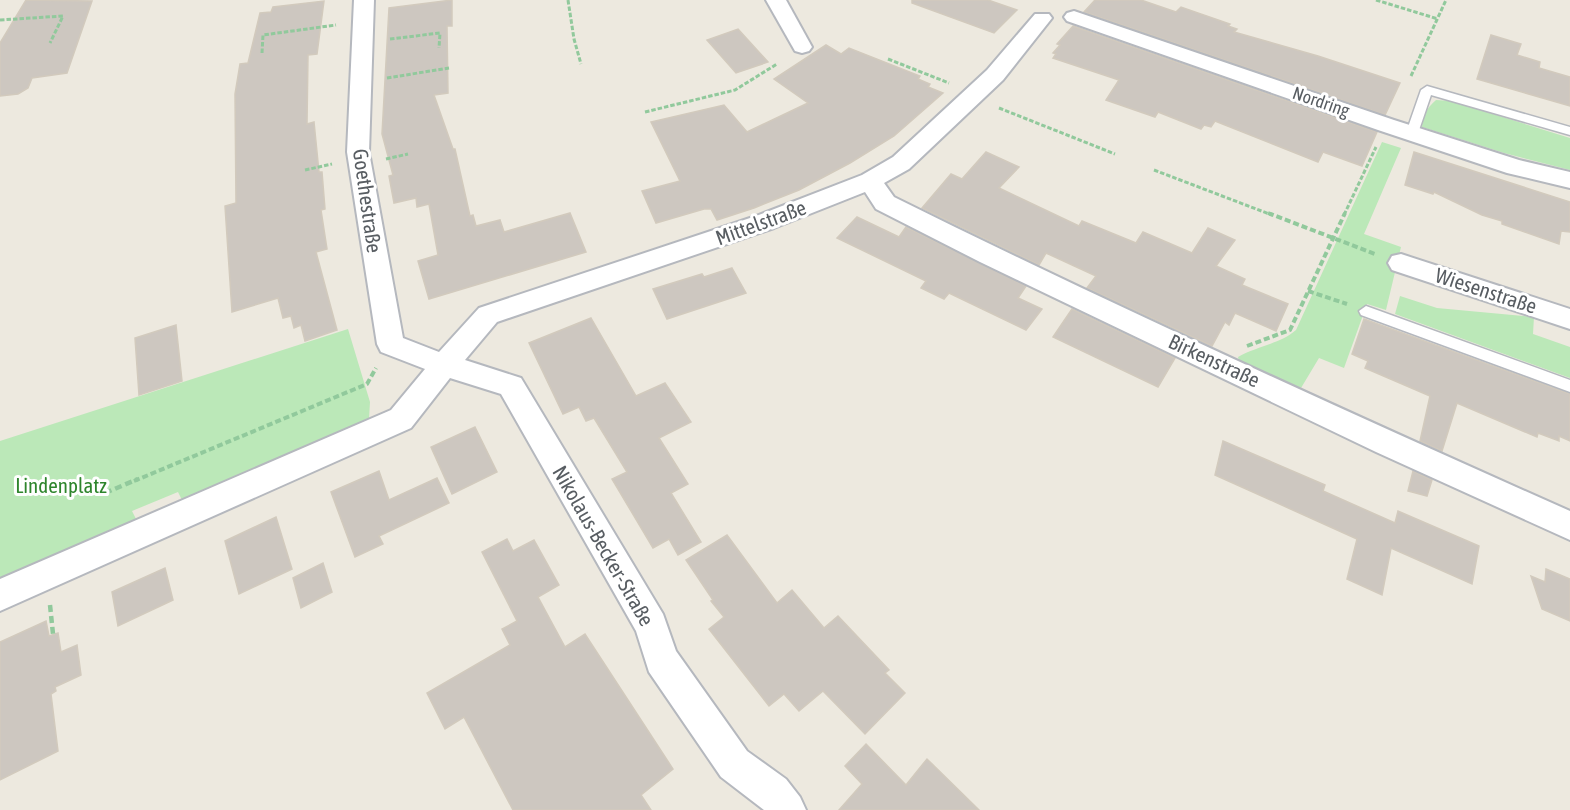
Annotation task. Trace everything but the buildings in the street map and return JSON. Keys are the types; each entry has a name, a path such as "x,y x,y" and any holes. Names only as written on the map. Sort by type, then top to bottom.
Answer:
{"street":[{"path":"776,0 802,47"},
{"name":"Mittelstraße","path":"444,365 488,315 694,248 870,181 902,163 974,96 1040,9 1056,22 1068,4"},
{"name":"Nordring","path":"1068,4 1386,125 1515,167 1570,180"},
{"name":"Goethestraße","path":"363,22 358,152 391,344"},
{"name":"Birkenstraße","path":"870,181 885,204 1386,443 1570,526"},
{"name":"Wiesenstraße","path":"1401,263 1570,319"},
{"path":"0,596 401,419 444,365 391,344"},
{"name":"Nikolaus-Becker-Straße","path":"444,365 511,386 651,625 661,660 734,764 773,792 787,810"}],"lane":[{"path":"1412,133 1427,90 1570,131"},
{"path":"1366,311 1570,386"}],"path":[{"path":"568,0 574,39 581,64"},
{"path":"1376,0 1438,19"},
{"path":"1227,368 1235,351 1290,330 1446,0"},
{"path":"0,21 63,16 50,43"},
{"path":"262,53 263,35 363,22 440,33 439,48"},
{"path":"888,59 1115,154"},
{"path":"645,112 735,90 777,64"},
{"path":"361,82 449,68"},
{"path":"1154,170 1401,263"},
{"path":"1308,291 1366,311"},
{"path":"105,493 367,384 391,344"}],"green space":[{"path":"1436,100 1451,101 1570,138 1570,170 1504,153 1422,127 1426,112"},
{"path":"1382,142 1401,148 1364,234 1401,247 1386,310 1367,304 1344,368 1319,358 1301,388 1239,361 1238,357 1283,339 1296,330"},
{"path":"1400,296 1437,308 1534,317 1533,334 1570,347 1570,378 1395,314"},
{"name":"Lindenplatz","path":"348,329 370,402 369,419 182,500 178,492 132,511 136,519 0,580 0,441"}]}
